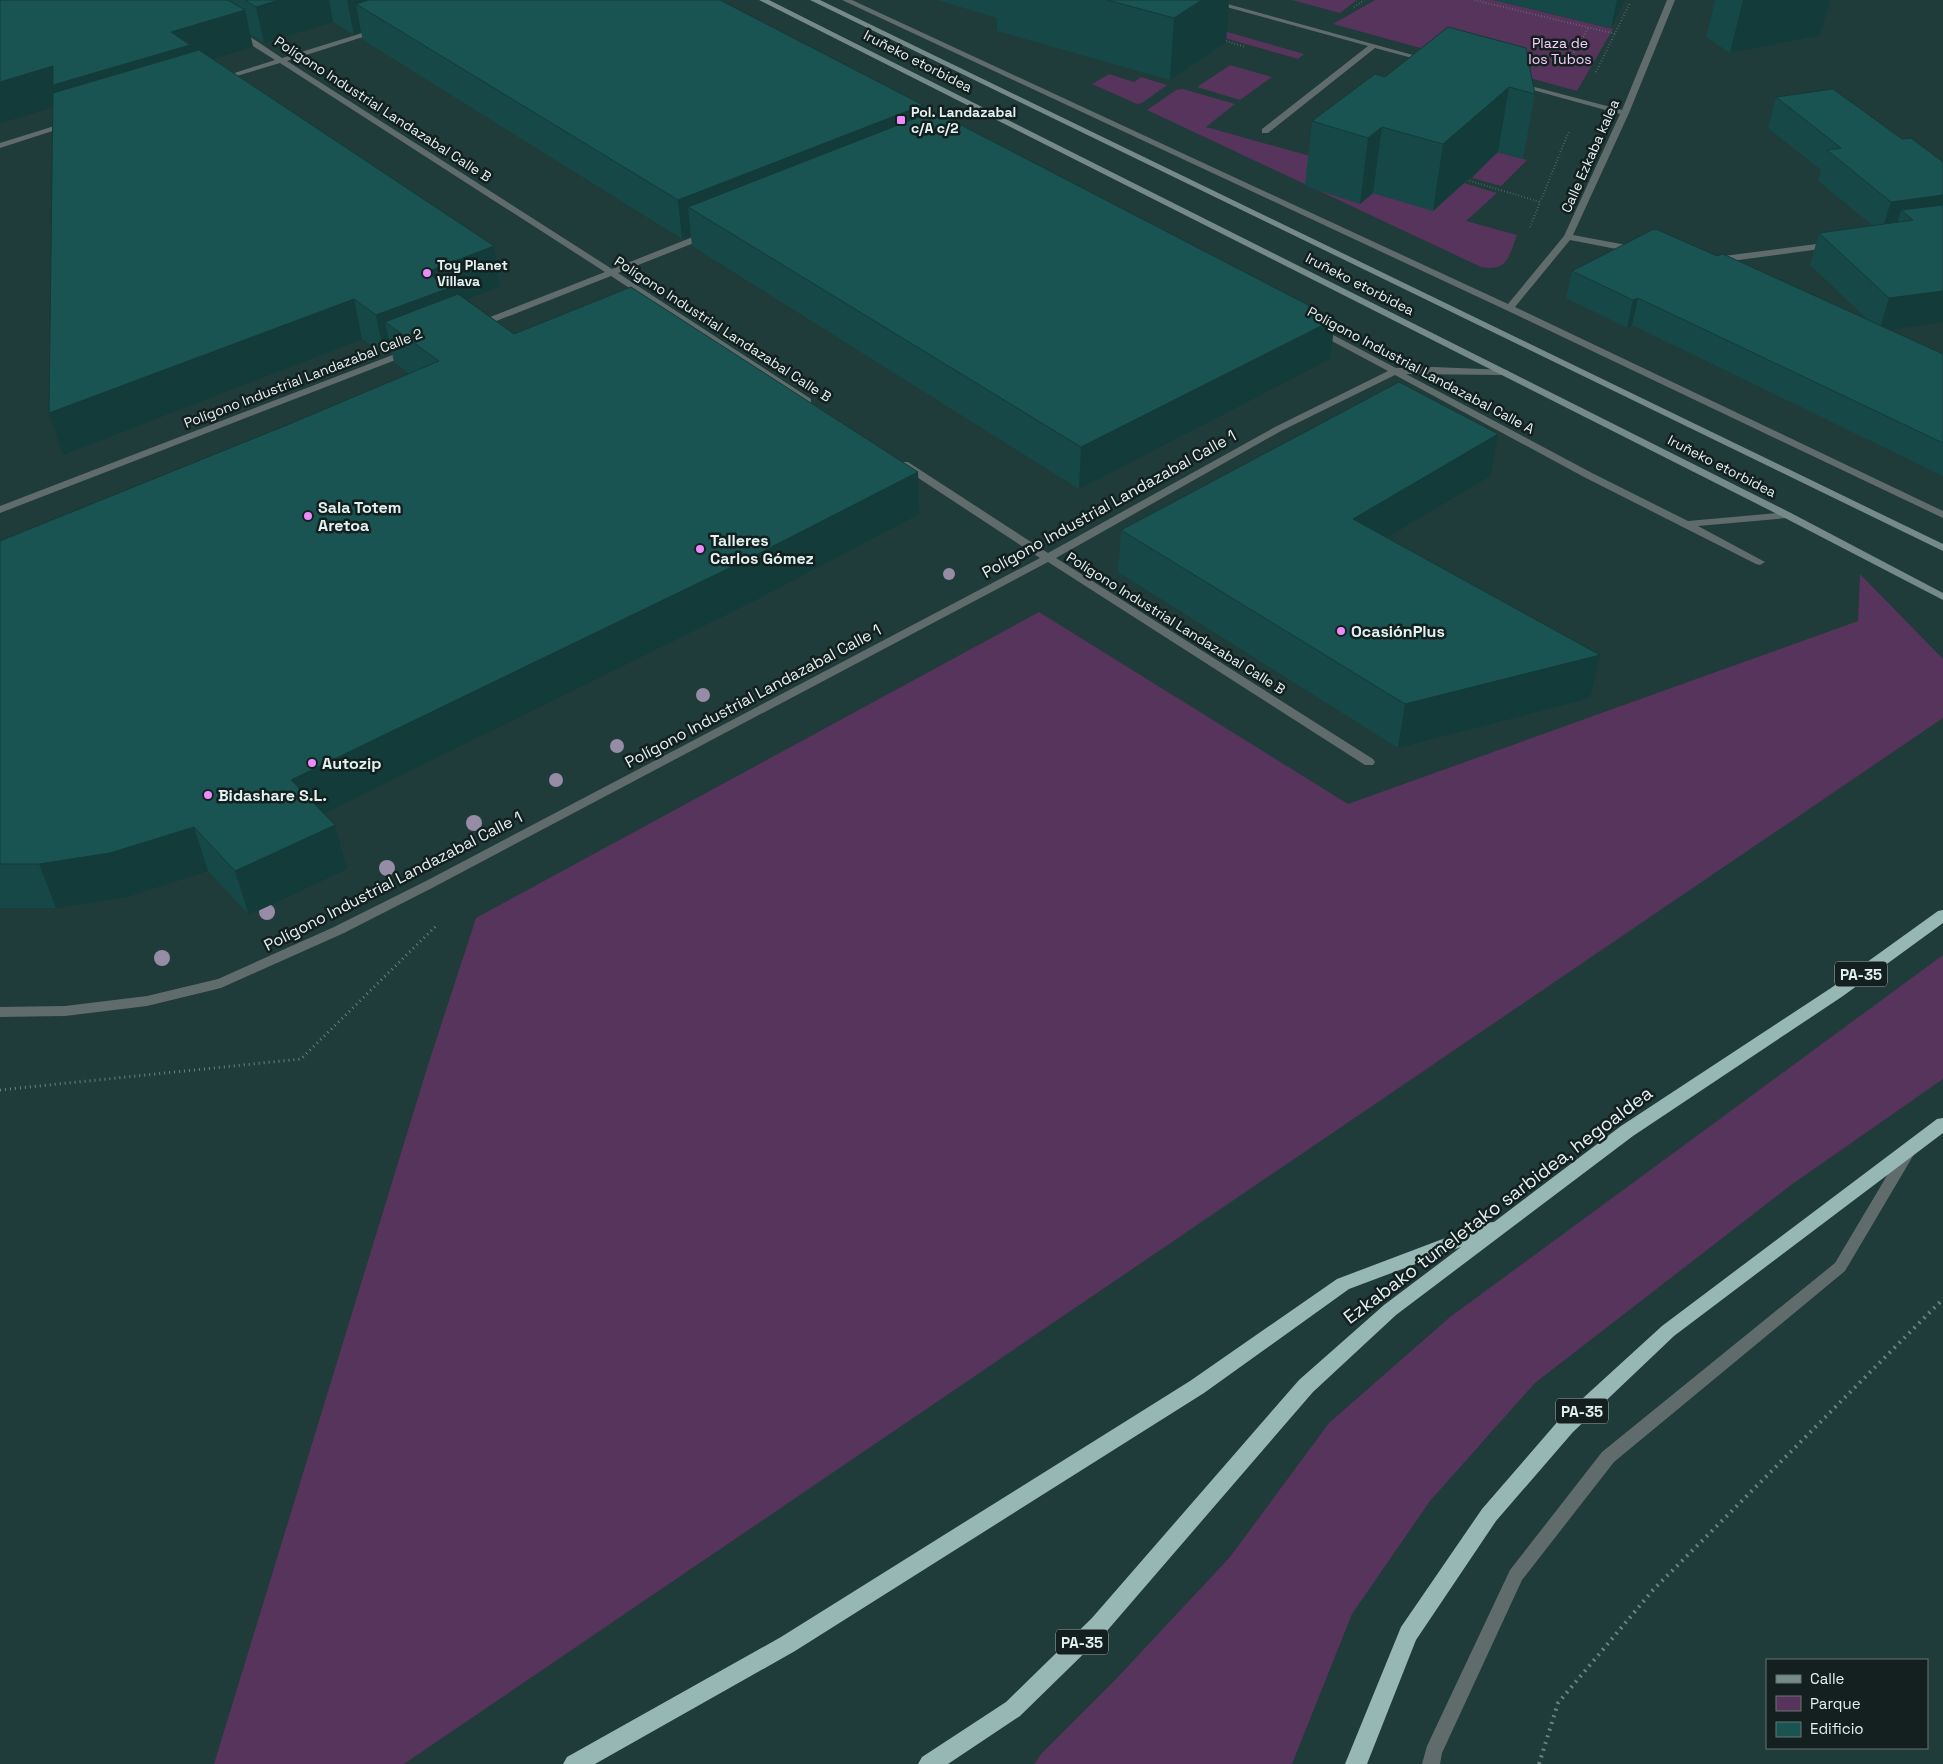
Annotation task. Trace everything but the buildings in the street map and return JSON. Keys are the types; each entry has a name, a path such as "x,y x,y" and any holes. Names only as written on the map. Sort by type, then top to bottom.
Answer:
{"highway":[{"name":"Ezkabako tuneletako sarbidea, hegoaldea","path":"929,1764 1013,1709 1100,1625 1306,1386 1390,1310 1627,1131 1837,992 1943,915"},
{"name":"PA-35","path":"1356,1764 1408,1634 1489,1515 1566,1426 1668,1331 1943,1124"},
{"path":"574,1764 788,1644 1197,1387 1343,1284 1507,1222"}],"main road":[{"name":"Iruñeko etorbidea","path":"763,0 1787,515 1943,597"},
{"name":"Iruñeko etorbidea","path":"814,0 1943,548"}],"street":[{"name":"Iruñeko etorbidea","path":"846,0 1510,308 1943,515"},
{"path":"1204,0 1431,61"},
{"name":"Calle Ezkaba kalea","path":"1510,308 1568,237 1625,113 1671,0"},
{"name":"Polígono Industrial Landazabal Calle B","path":"228,26 816,406"},
{"path":"215,81 388,28"},
{"path":"1265,131 1373,46"},
{"path":"1508,82 1625,113"},
{"path":"0,146 75,123"},
{"path":"464,330 716,231"},
{"path":"1568,237 1649,252"},
{"path":"1706,262 1845,243"},
{"name":"Polígono Industrial Landazabal Calle A","path":"1313,327 1588,475 1760,562"},
{"name":"Polígono Industrial Landazabal Calle 2","path":"0,510 417,348"},
{"name":"Polígono Industrial Landazabal Calle 1","path":"0,1012 65,1011 146,1001 221,984 339,930 430,884 1048,558 1278,429 1396,371 1504,372"},
{"name":"Polígono Industrial Landazabal Calle B","path":"899,461 1369,762"},
{"path":"1686,524 1787,515"},
{"path":"1431,1764 1433,1752 1516,1575 1596,1472 1608,1457 1840,1267 1911,1147"}],"path":[{"path":"1349,11 1364,0"},
{"path":"1474,0 1616,34"},
{"path":"1594,76 1632,0"},
{"path":"1565,67 1589,27"},
{"path":"1458,178 1540,202"},
{"path":"0,1090 301,1059 437,926"},
{"path":"1539,1764 1558,1703 1652,1590 1943,1299"}],"green space":[{"path":"1292,0 1357,0 1340,13"},
{"name":"Plaza de los Tubos","path":"1375,0 1494,0 1613,29 1577,91 1333,24"},
{"path":"1196,23 1304,54 1298,59 1189,28"},
{"path":"1230,65 1272,77 1240,100 1197,87"},
{"path":"1109,74 1134,82 1141,77 1167,85 1142,103 1137,104 1092,84"},
{"path":"1183,89 1235,104 1206,127 1335,163 1373,193 1433,210 1464,183 1497,193 1466,221 1517,235 1509,256 1502,265 1497,267 1481,267 1147,110 1176,90"},
{"path":"1497,152 1527,160 1501,186 1472,178"},
{"path":"1860,574 1943,659 1943,718 404,1764 214,1764 427,1068 476,918 1039,612 1348,804 1858,621"},
{"path":"1943,955 1943,1079 1791,1185 1535,1383 1430,1501 1352,1614 1292,1764 1034,1764 1042,1753 1116,1679 1230,1557 1329,1423 1450,1317"}],"place":[{"name":"Pol. Landazabal c/A c/2","path":"901,120"},
{"name":"Toy Planet Villava","path":"427,273"},
{"name":"Sala Totem Aretoa","path":"308,516"},
{"name":"Talleres Carlos Gómez","path":"700,549"},
{"name":"OcasiónPlus","path":"1341,631"},
{"name":"Autozip","path":"312,763"},
{"name":"Bidashare S.L.","path":"208,795"}]}
